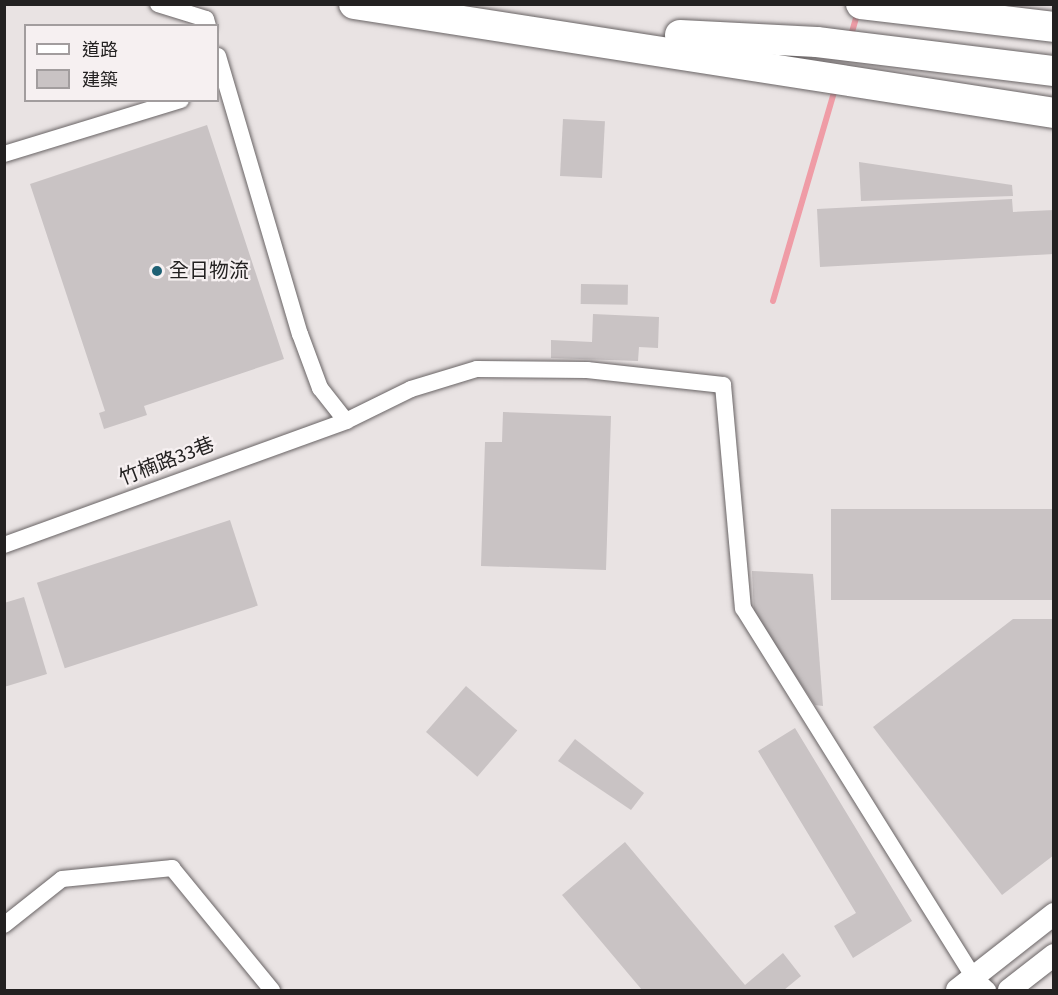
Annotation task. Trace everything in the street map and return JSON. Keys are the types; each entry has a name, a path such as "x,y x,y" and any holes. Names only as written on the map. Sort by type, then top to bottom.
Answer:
{"highway":[{"path":"354,4 1053,112"},
{"path":"867,5 1053,27"},
{"path":"536,31 848,46 1053,71"}],"main road":[{"path":"973,986 1053,914"},
{"path":"1009,990 1053,955"}],"street":[{"path":"158,4 206,19 207,24"},
{"path":"219,64 222,88 320,388 346,421"},
{"path":"4,154 174,102"},
{"name":"竹楠路33巷","path":"4,545 346,421 411,389 477,369 587,370 723,385 743,608 973,986"},
{"path":"4,925 62,879 172,868 272,990"}],"building":[{"path":"563,119 605,121 602,178 560,176"},
{"name":"全日物流","path":"207,125 284,359 144,406 147,415 104,429 99,413 105,411 30,184"},
{"path":"859,162 1012,185 1013,196 861,201"},
{"path":"1012,199 1013,212 1054,210 1054,254 820,267 817,209"},
{"path":"581,284 628,285 628,305 581,304"},
{"path":"593,314 659,317 658,348 639,347 638,361 551,358 551,340 592,342"},
{"path":"503,412 611,416 606,570 481,566 485,442 502,442"},
{"path":"831,509 1054,509 1054,600 831,600"},
{"path":"230,520 258,606 65,668 37,583"},
{"path":"752,571 813,574 823,706 815,705 754,615"},
{"path":"24,597 47,674 4,687 4,603"},
{"path":"1013,619 1054,619 1054,855 1002,895 873,727"},
{"path":"466,686 517,731 477,777 426,732"},
{"path":"795,728 912,921 853,958 834,926 856,913 758,751"},
{"path":"575,739 644,793 631,810 558,761"},
{"path":"625,842 745,985 783,953 801,976 784,990 642,990 562,895"}],"waterway":[{"path":"850,39 858,11"},
{"path":"773,301 836,86"}],"place":[{"name":"全日物流","path":"157,271"}]}
